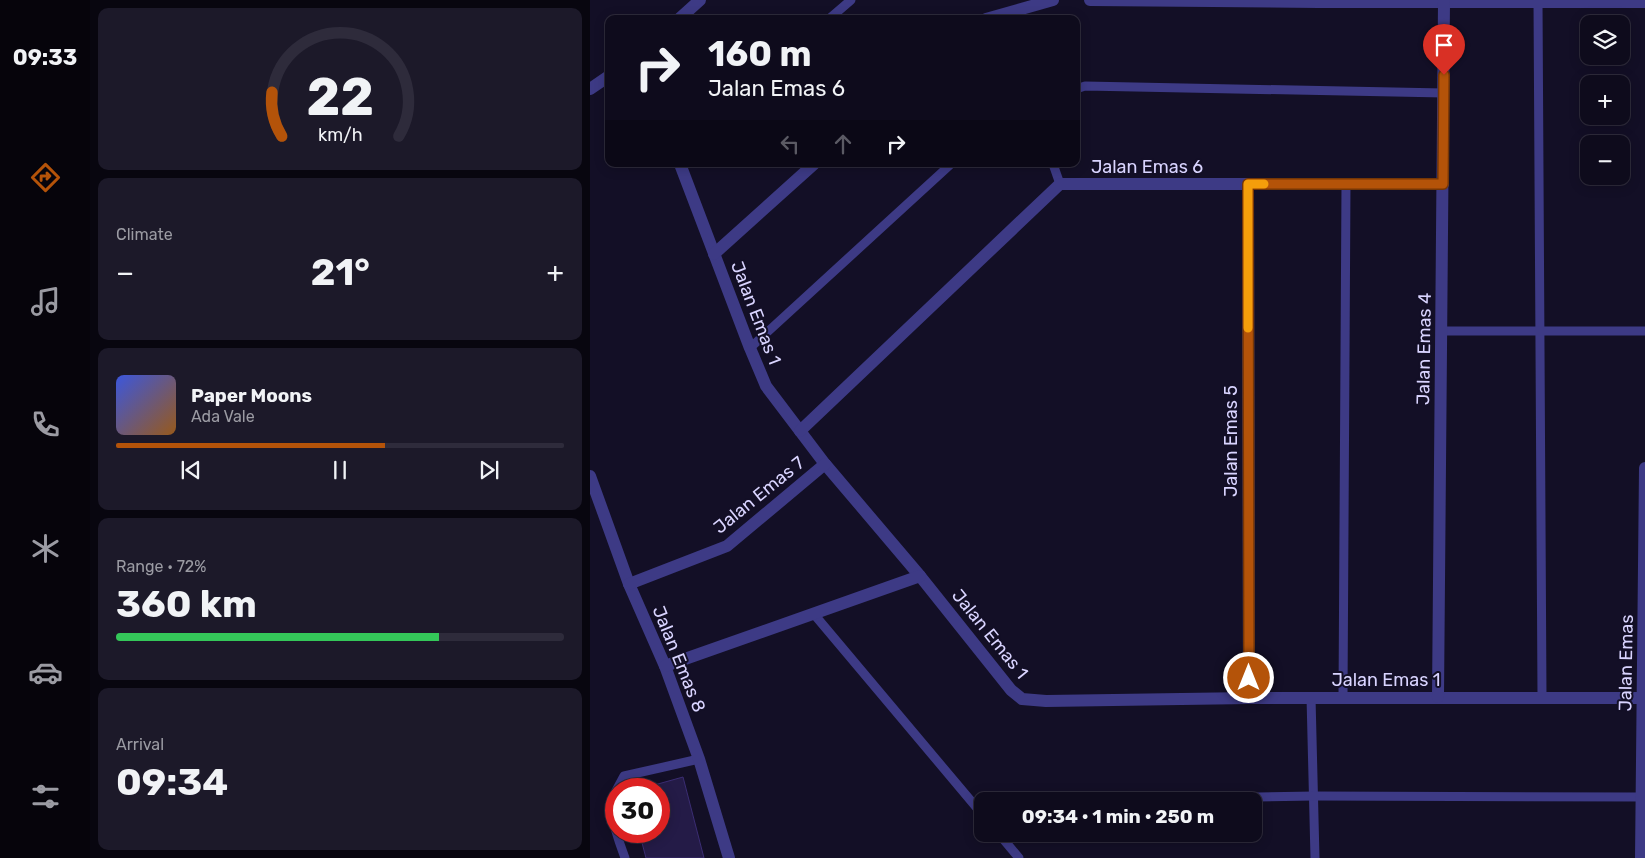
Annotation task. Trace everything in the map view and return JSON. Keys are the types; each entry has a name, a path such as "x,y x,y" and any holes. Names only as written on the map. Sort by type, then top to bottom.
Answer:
{"street":[{"path":"683,15 700,0"},
{"path":"1003,15 1053,0"},
{"path":"1090,0 1645,2"},
{"name":"Jalan Emas 4","path":"1438,697 1444,2"},
{"path":"590,89 605,79"},
{"name":"Jalan Emas 1","path":"681,167 766,386 825,464 920,576 1011,690 1022,699 1046,701 1542,696 1643,698"},
{"path":"714,254 811,167"},
{"path":"800,431 1060,184"},
{"name":"Jalan Emas 6","path":"1060,184 1443,184"},
{"name":"Jalan Emas 5","path":"1248,184 1249,698"},
{"name":"Jalan Emas 7","path":"629,584 727,546 825,464"},
{"name":"Jalan Emas","path":"1641,858 1645,468"},
{"name":"Jalan Emas 8","path":"590,476 629,584 665,666 699,759 728,858"},
{"path":"665,666 920,576"}],"lane":[{"path":"834,15 851,0"},
{"path":"1538,1 1542,696"},
{"path":"1080,88 1084,86 1444,93"},
{"path":"750,348 948,167"},
{"path":"1054,167 1060,184"},
{"path":"1343,697 1346,184"},
{"path":"1442,331 1645,331"},
{"path":"812,614 973,802"},
{"path":"1311,698 1315,858"},
{"path":"623,778 624,776 699,759"},
{"path":"1262,797 1642,797"},
{"path":"1006,842 1019,858"},
{"path":"620,843 625,858"}],"building":[{"path":"683,777 704,858 646,858 642,843 670,843 670,781"}],"slow traffic":[{"path":"1248,328 1248,184 1264,184"}],"route":[{"path":"1249,678 1248,184 1443,184 1444,75"}]}
